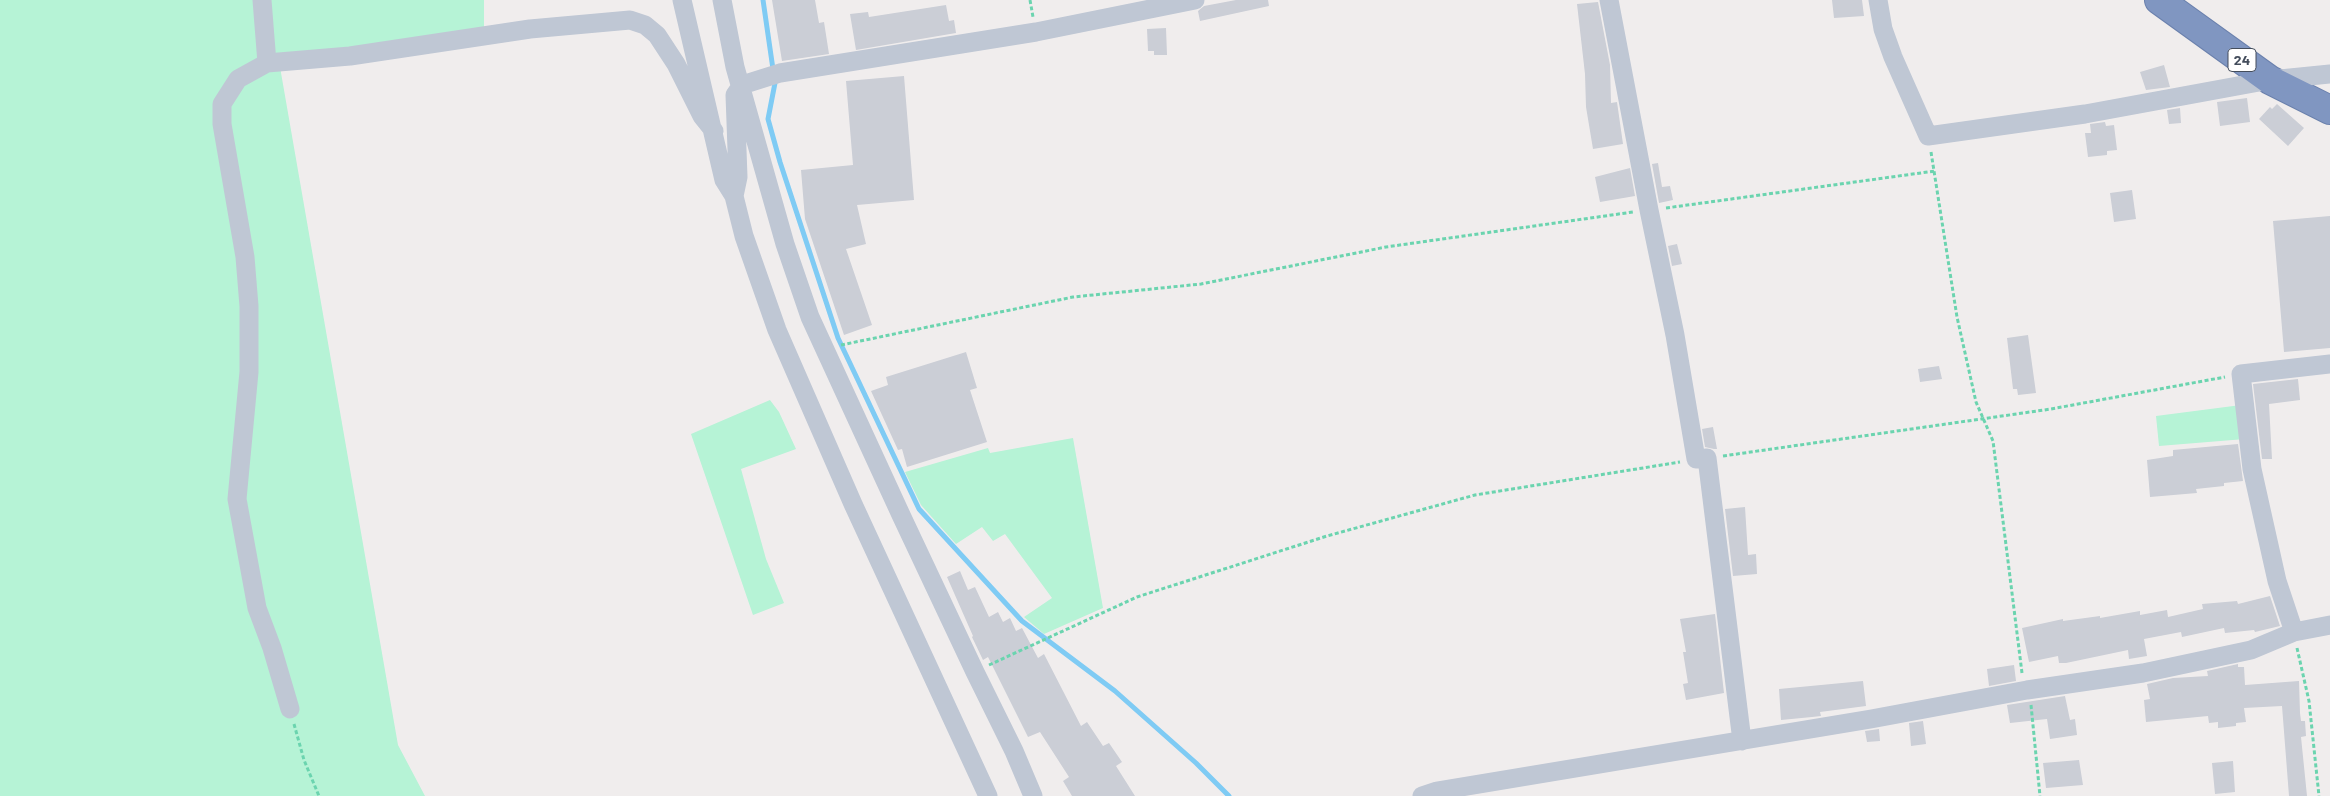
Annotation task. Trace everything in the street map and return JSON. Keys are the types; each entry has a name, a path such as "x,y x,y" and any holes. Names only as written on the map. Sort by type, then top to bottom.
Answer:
{"highway":[{"name":"24","path":"2159,0 2270,80 2330,110"}],"street":[{"path":"262,0 266,63"},
{"path":"682,0 724,180 734,196 744,236 777,330 853,504 988,796"},
{"path":"722,0 735,67 742,85 785,244 810,317 975,672 1014,750 1033,796"},
{"path":"734,196 738,177 735,95 742,85 774,74 1036,32 1195,0"},
{"path":"1609,0 1649,210 1701,459 1742,741"},
{"path":"1878,0 1884,29 1893,57 1928,136 2085,114 2270,80 2330,74"},
{"path":"290,709 272,648 257,608 238,499 249,372 249,306 245,257 222,124 222,104 238,79 266,63 350,56 530,29 630,20 645,25 657,35 676,64 702,116 714,131"},
{"path":"2294,632 2278,581 2252,469 2241,374 2330,364"},
{"path":"1422,796 1437,791 1742,741 2027,690 2143,673 2251,650 2294,632 2330,625"}],"path":[{"path":"1928,136 1957,317 1982,420 1993,441 2012,578 2020,664 2030,695 2040,796"},
{"path":"846,343 1073,297 1200,284 1386,247 1935,171"},
{"path":"975,672 1137,597 1327,536 1456,500 1701,459 2051,409 2241,374"},
{"path":"2294,632 2309,701 2319,796"},
{"path":"290,709 304,760 319,796"}],"green space":[{"path":"0,0 484,0 484,29 280,67 398,745 425,796 0,796"},
{"path":"770,400 779,412 796,449 741,469 766,559 784,603 753,615 691,434"},
{"path":"2241,405 2245,439 2159,446 2156,416"},
{"path":"1073,438 1103,608 1044,634 1024,617 1052,598 1005,534 993,541 982,527 956,544 921,505 905,472 988,448 990,453"}],"building":[{"path":"772,0 815,0 819,23 824,22 829,54 782,61"},
{"path":"1236,0 1268,0 1269,6 1200,21 1198,11 1204,6"},
{"path":"1832,0 1862,0 1864,16 1834,18"},
{"path":"1598,2 1610,65 1611,103 1617,102 1623,144 1593,149 1586,107 1585,74 1577,4"},
{"path":"946,5 949,21 954,20 956,33 856,50 850,14 868,12 869,17"},
{"path":"1166,28 1167,55 1154,55 1154,51 1148,51 1147,29"},
{"path":"2164,65 2170,87 2146,90 2140,72"},
{"path":"904,76 914,200 857,205 866,244 846,249 872,325 844,335 805,219 801,170 853,165 846,81"},
{"path":"2247,98 2250,122 2220,126 2217,102"},
{"path":"2277,104 2304,128 2288,146 2259,119 2270,107 2272,109"},
{"path":"2180,108 2181,123 2169,124 2167,110"},
{"path":"2105,122 2106,126 2114,125 2117,150 2107,151 2107,155 2088,157 2085,133 2091,133 2090,124"},
{"path":"1658,163 1662,187 1670,186 1673,200 1659,203 1652,164"},
{"path":"1630,168 1635,196 1600,202 1595,177"},
{"path":"2132,190 2136,219 2114,222 2110,193"},
{"path":"2330,216 2330,348 2284,352 2273,221"},
{"path":"1677,244 1682,264 1672,266 1668,246"},
{"path":"2028,335 2036,393 2018,395 2017,389 2013,389 2007,338"},
{"path":"966,352 977,388 970,390 987,442 907,467 902,449 898,450 871,391 888,385 886,377"},
{"path":"1939,366 1942,379 1920,382 1918,369"},
{"path":"2298,379 2300,400 2269,404 2272,459 2262,459 2253,384"},
{"path":"1713,427 1717,449 1705,447 1702,429"},
{"path":"2238,444 2243,481 2224,483 2224,486 2196,489 2197,493 2150,497 2147,460 2173,456 2173,450"},
{"path":"1745,507 1748,555 1756,554 1757,574 1733,576 1725,509"},
{"path":"960,571 968,590 975,587 989,617 998,612 1003,622 1010,618 1016,631 1022,628 1038,658 1044,654 1081,726 1087,722 1103,746 1109,743 1122,762 1116,766 1135,796 1072,796 1063,781 1069,777 1040,732 1028,737 988,657 983,660 947,577"},
{"path":"2270,596 2280,626 2255,632 2254,630 2225,633 2224,628 2182,637 2181,632 2144,639 2147,656 2129,659 2128,650 2066,663 2059,663 2058,656 2029,662 2022,628 2063,619 2063,621 2100,616 2100,618 2140,611 2140,615 2167,610 2168,617 2203,609 2202,604 2237,601 2238,604"},
{"path":"1715,614 1724,693 1686,700 1683,684 1688,683 1683,652 1686,652 1680,619"},
{"path":"2238,664 2238,667 2244,667 2245,685 2299,681 2301,721 2305,721 2306,736 2301,737 2307,796 2289,796 2282,706 2244,708 2246,722 2236,723 2236,726 2218,728 2218,722 2209,723 2208,716 2146,722 2144,700 2150,699 2147,684 2173,678 2208,676 2207,671"},
{"path":"2014,665 2016,681 1989,686 1987,669"},
{"path":"1863,681 1866,706 1820,712 1821,716 1781,720 1779,689"},
{"path":"2065,696 2070,720 2075,719 2077,735 2050,739 2047,719 2010,723 2007,705"},
{"path":"1923,721 1926,744 1911,746 1909,723"},
{"path":"1879,729 1880,741 1867,742 1865,731"},
{"path":"2079,760 2083,785 2046,788 2043,763"},
{"path":"2233,761 2235,792 2215,794 2212,763"}],"waterway":[{"path":"763,0 775,83 768,119 780,162 838,338 919,509 1022,621 1115,691 1196,763 1229,796"}]}
